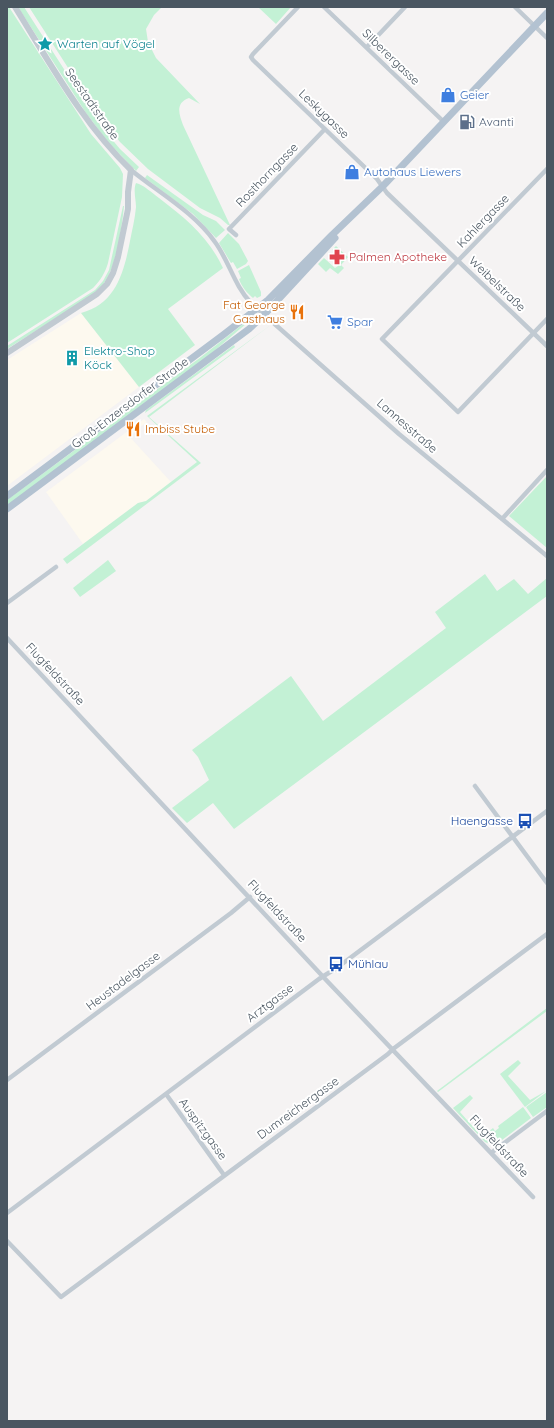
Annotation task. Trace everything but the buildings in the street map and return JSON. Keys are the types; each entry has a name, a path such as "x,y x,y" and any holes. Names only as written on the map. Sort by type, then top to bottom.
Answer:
{"main road":[{"path":"348,220 383,186 547,13"},
{"name":"Groß-Enzersdorfer Straße","path":"7,496 268,300 348,220"},
{"name":"Groß-Enzersdorfer Straße","path":"7,509 245,332 265,314 332,242 348,220"}],"street":[{"name":"Seestadtstraße","path":"15,7 94,130 131,170"},
{"name":"Leskygasse","path":"298,7 252,57 253,60 383,186"},
{"name":"Silberergasse","path":"324,7 444,122"},
{"path":"367,48 405,7"},
{"path":"515,7 547,38"},
{"name":"Rosthorngasse","path":"236,235 230,229 325,129"},
{"name":"Kahlergasse","path":"534,333 458,412 382,339 547,169"},
{"name":"Lannesstraße","path":"131,170 199,223 216,243 239,287 248,299 399,434 547,556"},
{"path":"7,353 97,294 107,284 113,273 118,256 128,209 128,192 131,170"},
{"name":"Weibelstraße","path":"383,186 387,193 547,346"},
{"path":"534,333 547,319"},
{"path":"502,518 547,470"},
{"path":"7,492 26,482"},
{"path":"7,603 56,567"},
{"name":"Flugfeldstraße","path":"7,638 533,1197"},
{"path":"475,786 547,883"},
{"name":"Arztgasse","path":"7,1213 547,811"},
{"name":"Heustadelgasse","path":"7,1080 225,918 250,897"},
{"name":"Dumreichergasse","path":"7,1241 61,1297 547,934"},
{"name":"Auspitzgasse","path":"166,1094 224,1175"},
{"path":"492,1153 547,1111"}],"shaded area":[{"path":"81,313 139,387 7,486 7,360"},
{"path":"144,419 147,422 129,436 171,482 146,501 138,503 83,544 46,492"}],"green space":[{"path":"7,7 9,7 91,134 120,168 123,174 122,197 108,263 100,280 93,288 7,343"},
{"path":"18,7 24,7 100,125 120,149 139,167 136,171 108,142 86,113"},
{"path":"29,7 162,7 154,15 146,29 148,42 156,58 200,104 189,98 185,100 179,109 180,117 230,225 200,208 148,169 120,142 99,116"},
{"path":"258,7 291,7 276,24"},
{"path":"147,175 203,215 216,221 225,230 216,238 193,214 145,178"},
{"path":"136,183 142,185 196,229 217,257 223,268 168,309 195,345 139,387 81,313 93,309 103,302 116,285 121,275 128,253 135,216"},
{"path":"123,206 122,224 116,254 110,273 102,286 86,300 7,349 7,346 95,290 103,281 109,270"},
{"path":"228,233 239,244 248,261 246,264 237,269 233,262 231,263 219,243"},
{"path":"336,246 348,257 341,265 344,268 338,274 330,268 326,272 318,264 324,258 335,268 338,266 345,257 337,249 336,251 334,249 332,250"},
{"path":"249,265 261,292 261,296 257,298 255,296 253,298 249,294 239,279 241,278 238,271"},
{"path":"247,321 247,323 206,358 7,506 7,500 201,357"},
{"path":"272,324 149,417 201,463 67,564 63,559 138,503 146,501 197,462 147,416"},
{"path":"234,345 235,347 145,413 146,410"},
{"path":"547,476 547,548 509,516"},
{"path":"108,560 116,571 80,597 73,588"},
{"path":"485,574 497,591 514,579 528,594 547,578 547,596 234,829 213,803 187,823 172,808 209,780 198,757 192,750 291,676 323,721 446,628 435,612"},
{"path":"547,1008 547,1011 438,1092 437,1091"},
{"path":"518,1060 521,1063 508,1076 530,1100 546,1091 525,1107 500,1074"},
{"path":"547,1092 547,1107 533,1117 526,1107"},
{"path":"470,1095 473,1098 460,1112 482,1137 493,1128 495,1131 499,1128 498,1126 523,1107 531,1118 494,1146 485,1142 453,1108"}],"place":[{"name":"Warten auf Vögel","path":"45,44"},
{"name":"Geier","path":"448,95"},
{"name":"Avanti","path":"467,122"},
{"name":"Autohaus Liewers","path":"352,172"},
{"name":"Palmen Apotheke","path":"337,257"},
{"name":"Fat George Gasthaus","path":"297,312"},
{"name":"Spar","path":"335,322"},
{"name":"Elektro-Shop Köck","path":"72,358"},
{"name":"Imbiss Stube","path":"133,429"},
{"name":"Haengasse","path":"525,821"},
{"name":"Mühlau","path":"336,964"}]}
